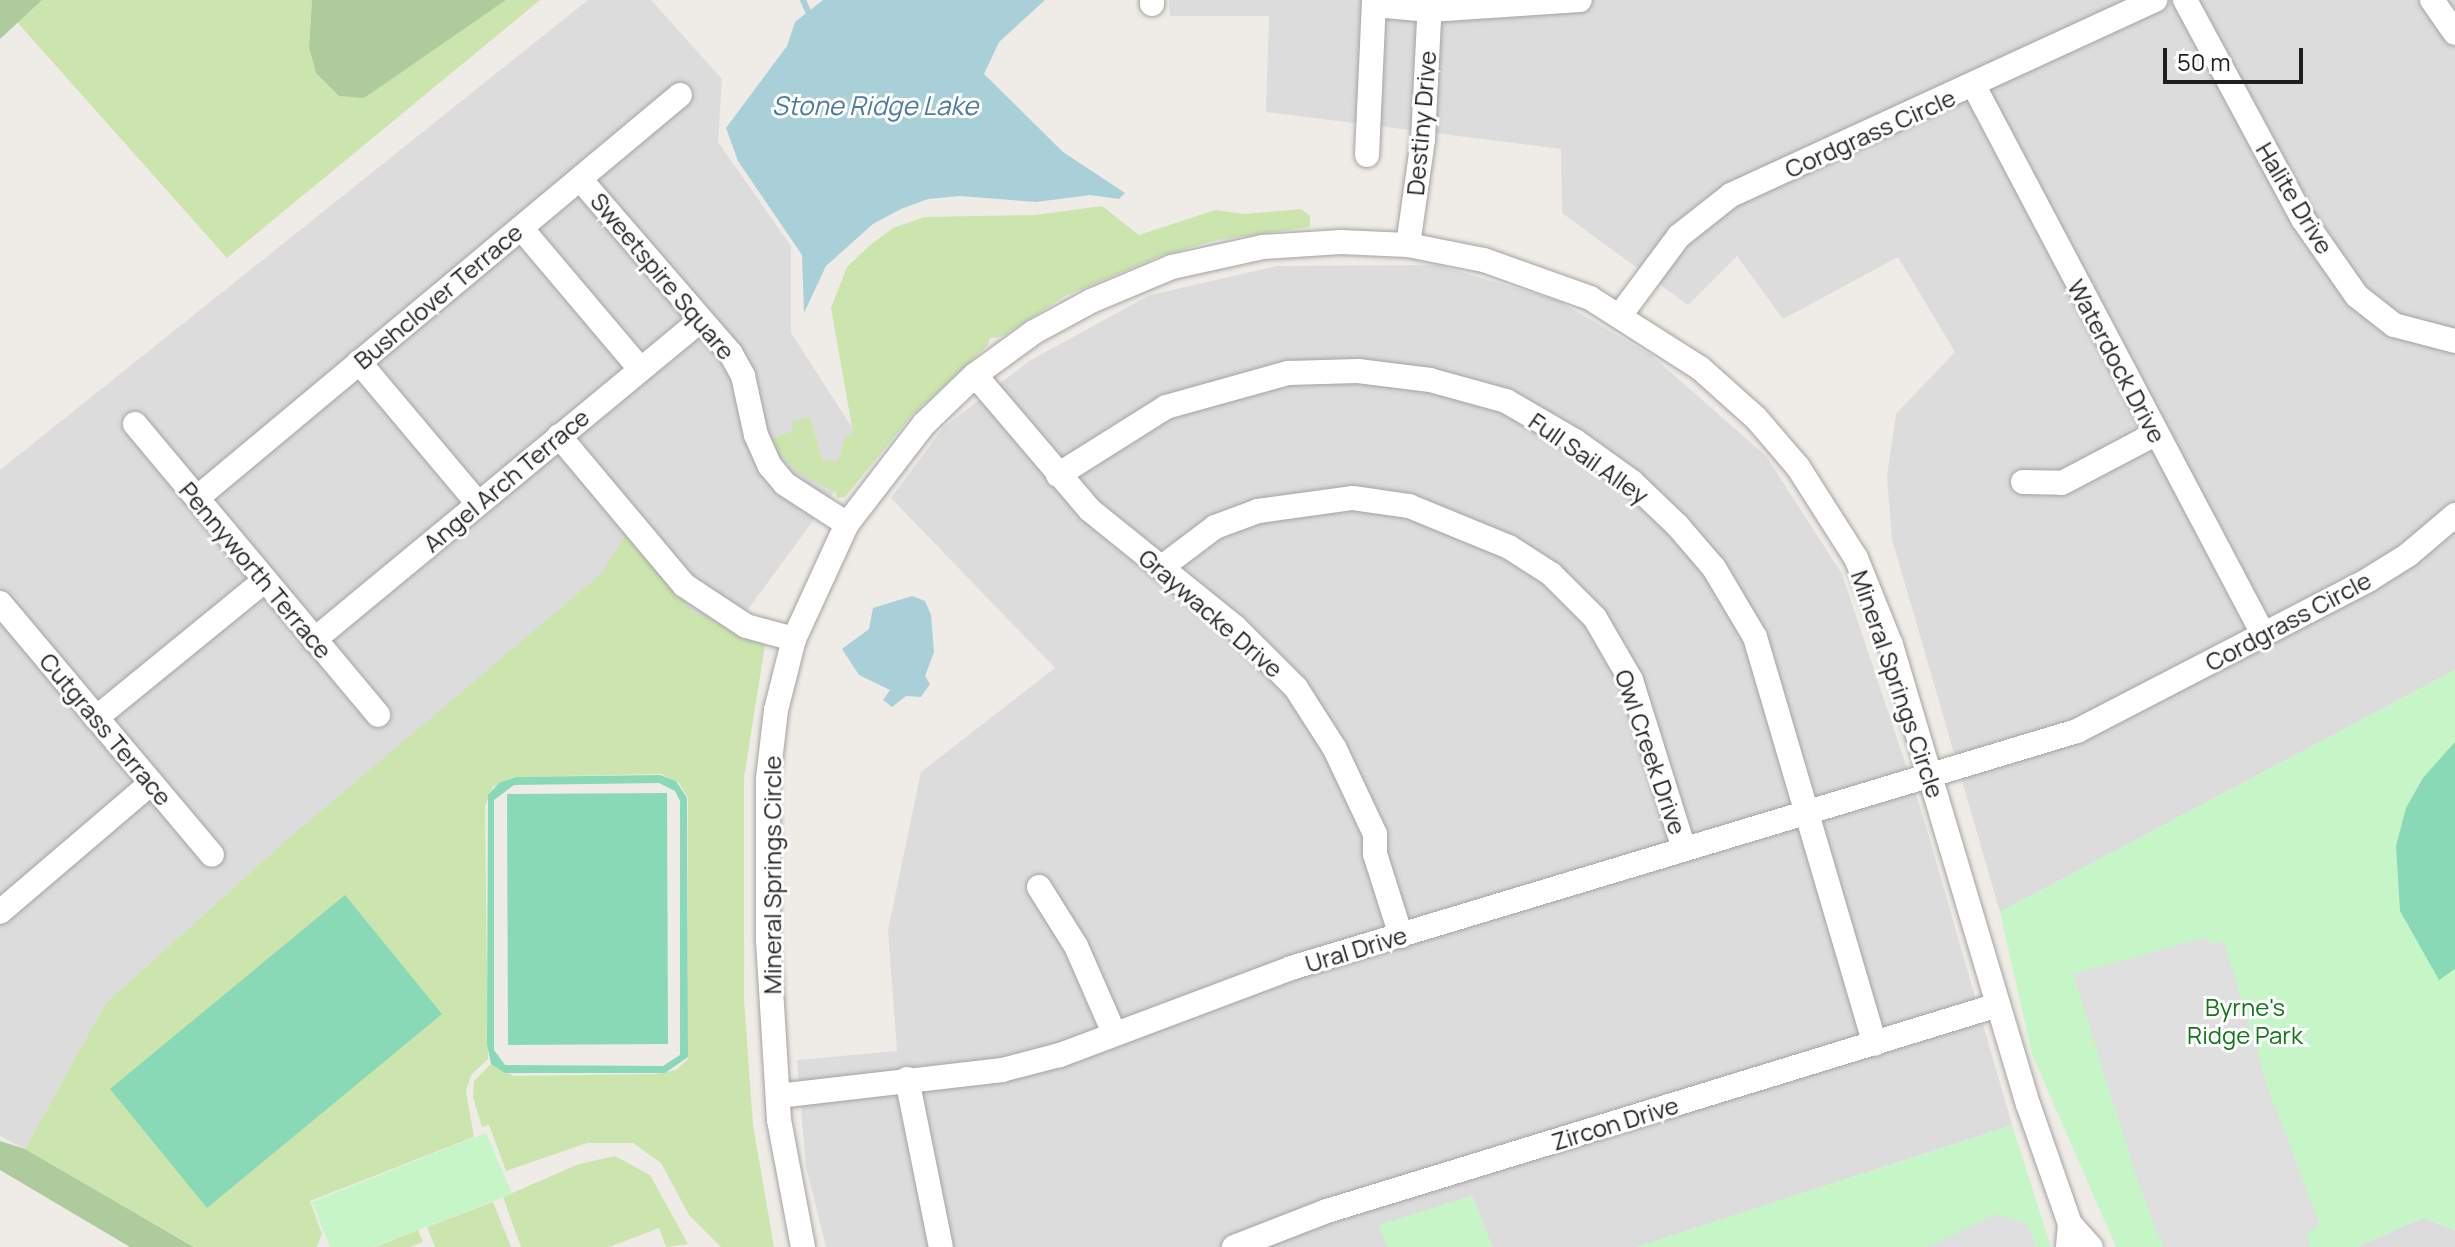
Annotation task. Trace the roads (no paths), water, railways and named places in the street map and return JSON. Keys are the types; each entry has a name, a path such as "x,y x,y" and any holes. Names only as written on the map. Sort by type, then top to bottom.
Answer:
{"street":[{"path":"1367,155 1374,3 1430,5 1580,0"},
{"name":"Cordgrass Circle","path":"1621,314 1679,236 1731,195 1974,86 2155,0"},
{"name":"Halite Drive","path":"2185,0 2303,219 2357,296 2394,325 2455,341"},
{"path":"2432,0 2455,33"},
{"name":"Destiny Drive","path":"1408,245 1423,139 1430,5"},
{"name":"Waterdock Drive","path":"1974,86 2263,634"},
{"name":"Bushclover Terrace","path":"197,498 680,95"},
{"name":"Sweetspire Square","path":"580,179 743,376 756,435 770,466 785,484 847,524"},
{"path":"521,228 640,369"},
{"name":"Mineral Springs Circle","path":"803,1247 778,1096 768,941 768,779 776,710 794,639 847,524 894,458 975,375 1068,313 1172,267 1263,247 1408,245 1526,273 1621,314 1731,394 1774,437 1816,492 1871,592 1930,775 2069,1235 2091,1247"},
{"name":"Angel Arch Terrace","path":"314,640 699,321"},
{"path":"359,362 477,502"},
{"name":"Full Sail Alley","path":"1058,475 1166,407 1288,373 1358,371 1430,380 1506,401 1632,482 1714,568 1755,637 1875,1044"},
{"name":"Graywacke Drive","path":"975,375 1058,475 1110,528 1235,627 1296,688 1335,749 1375,834 1375,854 1401,936"},
{"name":"Pennyworth Terrace","path":"135,424 378,715"},
{"path":"2023,482 2062,483 2155,434"},
{"path":"559,436 684,585 746,626 794,639"},
{"name":"Owl Creek Drive","path":"1162,567 1215,527 1258,511 1353,498 1409,506 1509,547 1551,574 1595,618 1631,680 1684,849"},
{"name":"Cordgrass Circle","path":"1930,775 2087,727 2408,555 2455,515"},
{"path":"96,718 264,581"},
{"name":"Cutgrass Terrace","path":"0,603 212,855"},
{"name":"Ural Drive","path":"778,1096 1002,1070 1291,968 1930,775"},
{"path":"0,912 151,783"},
{"path":"1039,887 1076,946 1114,1033"},
{"name":"Zircon Drive","path":"1242,1245 1327,1211 1998,1005"},
{"path":"907,1079 941,1247"}],"water":[{"name":"Stone Ridge Lake","path":"823,0 1045,0 999,42 984,74 1063,152 1125,193 1119,199 1090,195 1036,202 959,196 928,199 901,209 873,224 826,266 804,313 802,255 738,161 726,128 787,46 795,22"},
{"path":"912,596 925,601 931,615 934,652 925,676 930,684 921,697 906,696 892,707 883,700 890,690 859,675 842,649 869,629 873,608"}],"waterway":[{"path":"803,0 808,11"}],"park label":[{"name":"Byrne's Ridge Park","path":"2245,1021"}]}
